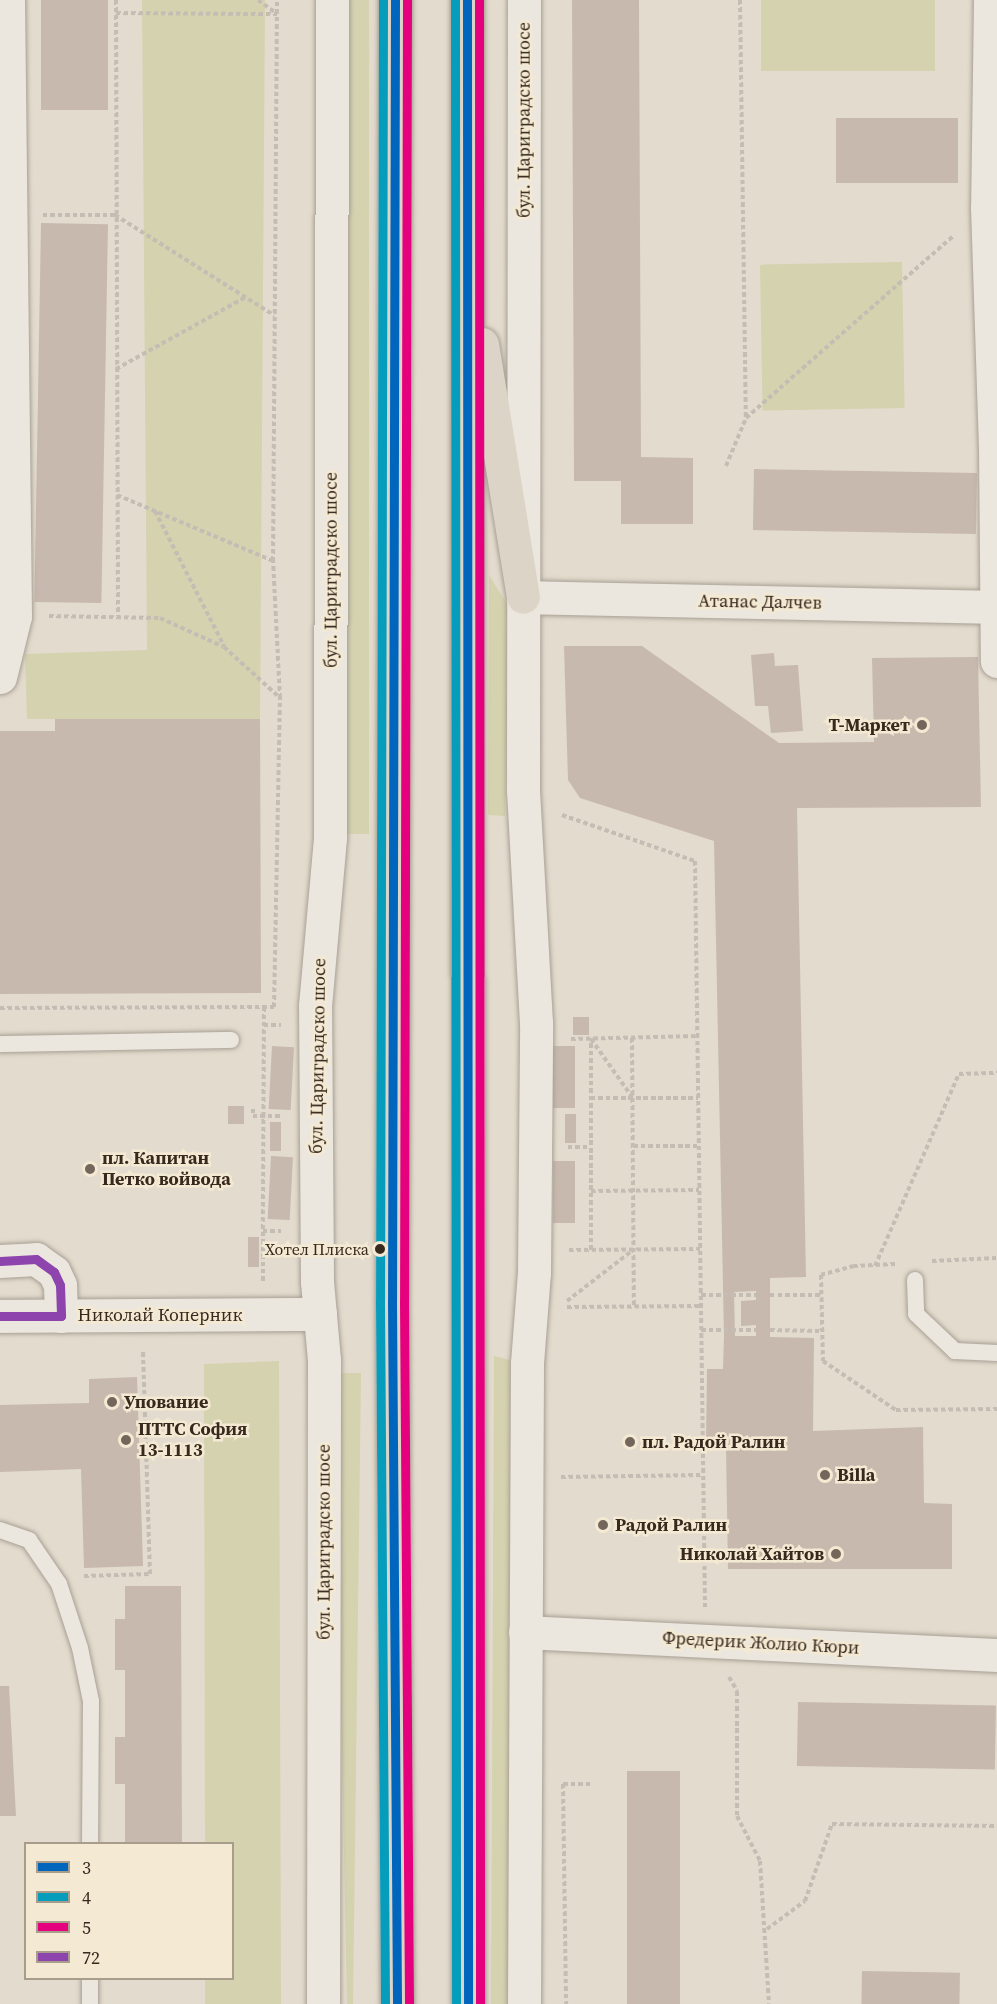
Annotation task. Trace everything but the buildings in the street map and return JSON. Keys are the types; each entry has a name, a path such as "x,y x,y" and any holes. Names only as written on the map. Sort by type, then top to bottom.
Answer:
{"highway":[{"path":"395,0 392,1314 397,2004"},
{"path":"467,0 468,2004"},
{"path":"467,248 523,597"}],"street":[{"path":"1,669 15,616 8,215 8,0"},
{"name":"бул. Цариградско шосе","path":"323,2004 324,1360 320,1314 315,1006 330,837 332,0"},
{"name":"бул. Цариградско шосе","path":"524,0 524,789 536,1023 534,1273 527,1363 524,2004"},
{"path":"990,0 987,207 997,662"},
{"name":"Атанас Далчев","path":"523,597 997,607"},
{"path":"0,1261 36,1259 54,1272 60,1285 61,1316"},
{"name":"Николай Коперник","path":"0,1316 320,1314"},
{"name":"Фредерик Жолио Кюри","path":"525,1632 997,1655"}],"lane":[{"path":"0,1044 231,1040"},
{"path":"915,1280 916,1314 955,1351 997,1353"},
{"path":"0,1530 28,1540 54,1577 80,1648 91,1701 90,1842"},
{"path":"90,1980 90,2004"}],"path":[{"path":"116,0 118,616"},
{"path":"258,0 277,14"},
{"path":"0,1008 274,1007 280,698 273,561 277,0"},
{"path":"726,466 746,418 740,0"},
{"path":"116,13 277,14"},
{"path":"746,418 987,207"},
{"path":"8,215 115,215 275,315"},
{"path":"116,369 247,297"},
{"path":"117,495 273,561"},
{"path":"155,510 224,647"},
{"path":"15,616 160,618 224,647 280,698"},
{"path":"562,815 695,861 706,1640 737,1691 736,1816 760,1861 769,2004"},
{"path":"263,1283 264,1007"},
{"path":"264,1025 283,1025"},
{"path":"565,1039 697,1036"},
{"path":"591,1038 591,1250"},
{"path":"591,1038 632,1098"},
{"path":"632,1038 634,1306"},
{"path":"997,1073 959,1074 875,1266 854,1266 821,1275 823,1361 896,1410 997,1409"},
{"path":"591,1098 698,1098"},
{"path":"253,1109 253,1116 263,1116"},
{"path":"633,1146 699,1146"},
{"path":"558,1147 590,1147"},
{"path":"584,1156 591,1156"},
{"path":"591,1191 699,1190"},
{"path":"263,1231 281,1231"},
{"path":"563,1250 700,1249"},
{"path":"634,1250 560,1307 701,1306"},
{"path":"701,1295 756,1295"},
{"path":"770,1295 821,1295"},
{"path":"701,1330 756,1330"},
{"path":"770,1330 822,1331"},
{"path":"54,1577 150,1574 143,1348"},
{"path":"554,1477 703,1475"},
{"path":"563,1784 590,1784"},
{"path":"766,1929 805,1900 832,1824 997,1826"}],"shaded area":[{"path":"142,0 265,0 260,719 27,719 25,654 147,650"},
{"path":"345,0 369,0 369,834 345,834"},
{"path":"761,0 935,0 935,71 761,71"},
{"path":"902,262 905,408 763,410 760,264"},
{"path":"489,575 507,604 509,616 505,816 488,815"},
{"path":"494,1356 510,1360 511,2004 491,2004"},
{"path":"279,1361 281,2004 205,2004 205,1980 234,1980 234,1842 205,1842 204,1364"},
{"path":"341,1373 361,1373 353,2004 347,2004 339,1599"}],"transit line":[{"name":"4","path":"383,0 380,1302 385,2004"},
{"name":"3","path":"395,0 392,1302 397,2004"},
{"name":"5","path":"407,0 404,1302 409,2004"},
{"name":"4","path":"455,0 456,2004"},
{"name":"3","path":"467,0 468,2004"},
{"name":"5","path":"479,0 480,2004"},
{"name":"72","path":"0,1261 36,1259 54,1272 60,1285 61,1316 0,1316"}],"place":[{"name":"Т-Маркет","path":"922,725"},
{"name":"пл. Капитан Петко войвода","path":"90,1169"},
{"name":"Хотел Плиска","path":"380,1249"},
{"name":"Упование","path":"112,1402"},
{"name":"ПТТС София 13-1113","path":"126,1440"},
{"name":"пл. Радой Ралин","path":"630,1442"},
{"name":"Billa","path":"825,1475"},
{"name":"Радой Ралин","path":"603,1525"},
{"name":"Николай Хайтов","path":"836,1554"}]}
